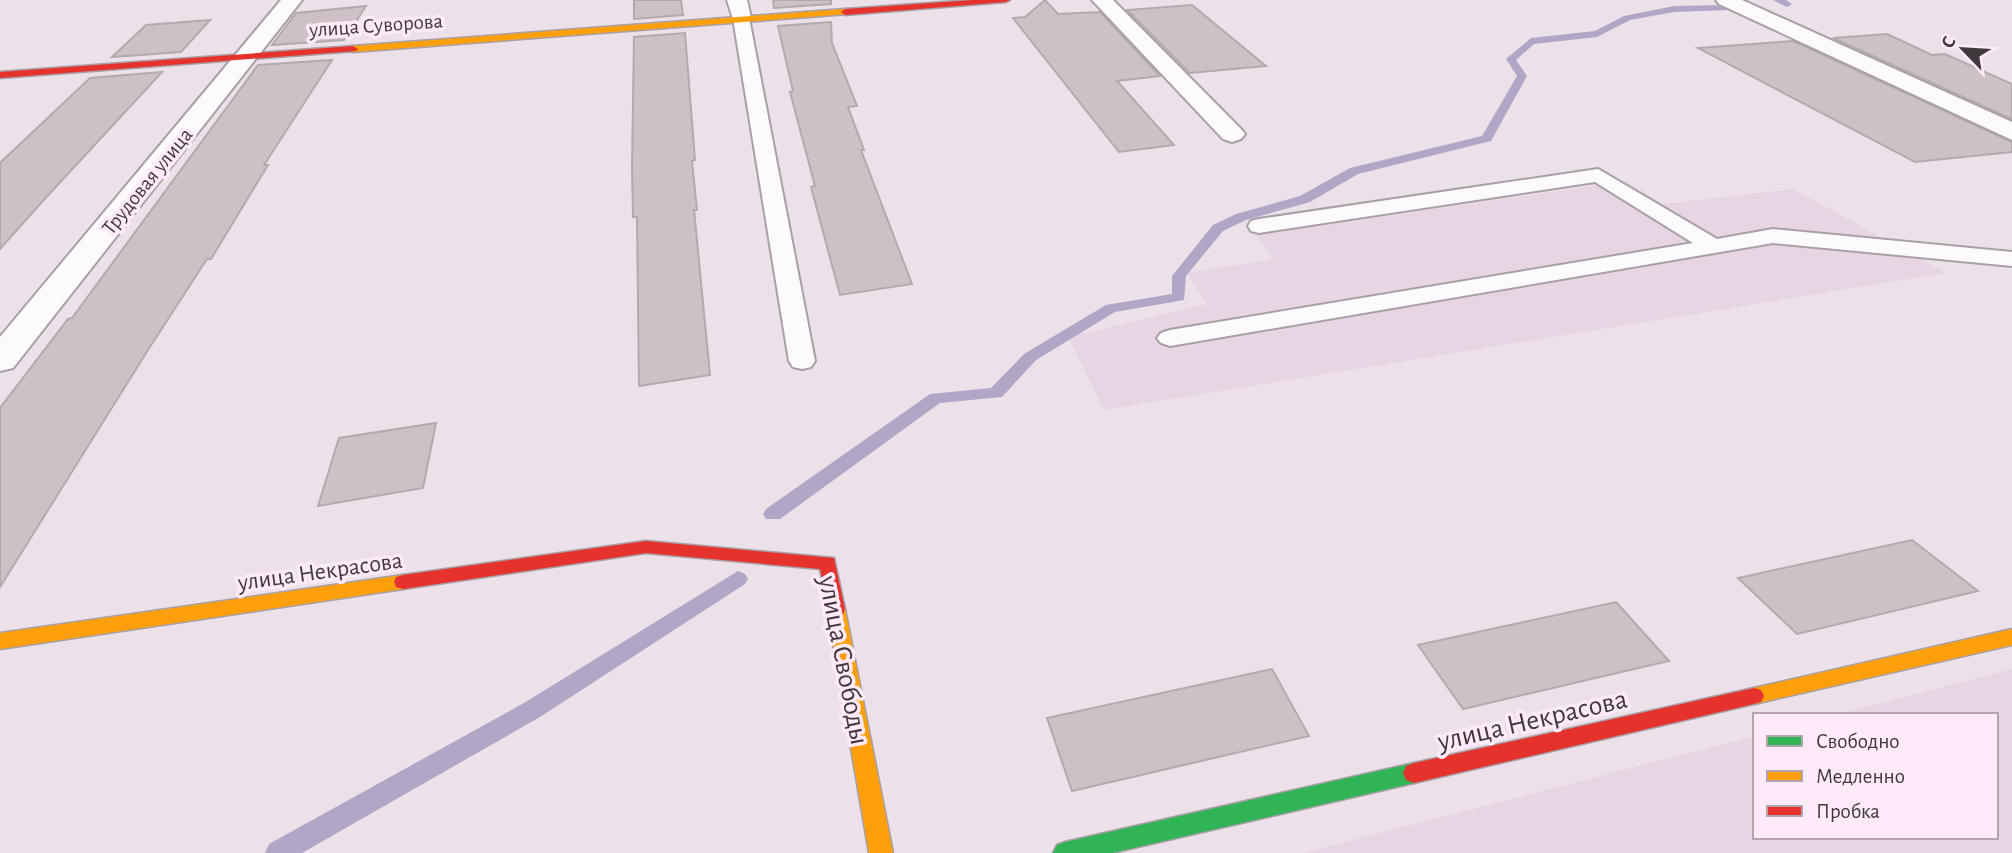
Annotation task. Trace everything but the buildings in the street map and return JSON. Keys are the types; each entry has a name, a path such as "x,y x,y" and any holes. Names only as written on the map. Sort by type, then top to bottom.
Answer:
{"street":[{"name":"Трудовая улица","path":"0,360 292,0"},
{"name":"улица Суворова","path":"0,75 250,55 739,9 1006,0"},
{"path":"1102,0 1232,134"},
{"path":"1726,0 2012,131"},
{"name":"улица Некрасова","path":"0,641 646,547"},
{"name":"улица Свободы","path":"646,547 828,563 881,853"},
{"name":"улица Некрасова","path":"1065,853 2012,637"}],"lane":[{"path":"739,9 802,361"},
{"path":"1259,226 1598,175 1713,246"},
{"path":"1170,338 1773,236 2012,259"}],"shaded area":[{"path":"1626,181 1663,204 1793,189 1946,273 1104,410 1068,337 1207,304 1187,273 1274,259 1256,235"},
{"path":"2012,669 2012,853 1302,853 1753,737 1753,839 1998,839 1998,713 1843,713"}],"waterway":[{"path":"1778,0 1787,4"},
{"path":"773,514 936,398 996,393 1030,357 1111,308 1179,297 1179,276 1218,228 1241,217 1305,199 1354,171 1487,138 1522,76 1511,59 1531,41 1597,34 1627,18 1674,9 1727,8"},
{"path":"278,853 532,710 738,579"}],"traffic: fast":[{"path":"1065,853 1414,773"}],"traffic: slow":[{"path":"353,49 845,12"},
{"path":"0,641 403,582"},
{"path":"836,609 881,853"},
{"path":"1754,696 2012,637"}],"traffic: jam":[{"path":"845,12 1006,0"},
{"path":"0,75 353,49"},
{"path":"403,582 646,547 828,563 836,609"},
{"path":"1414,773 1754,696"}]}
